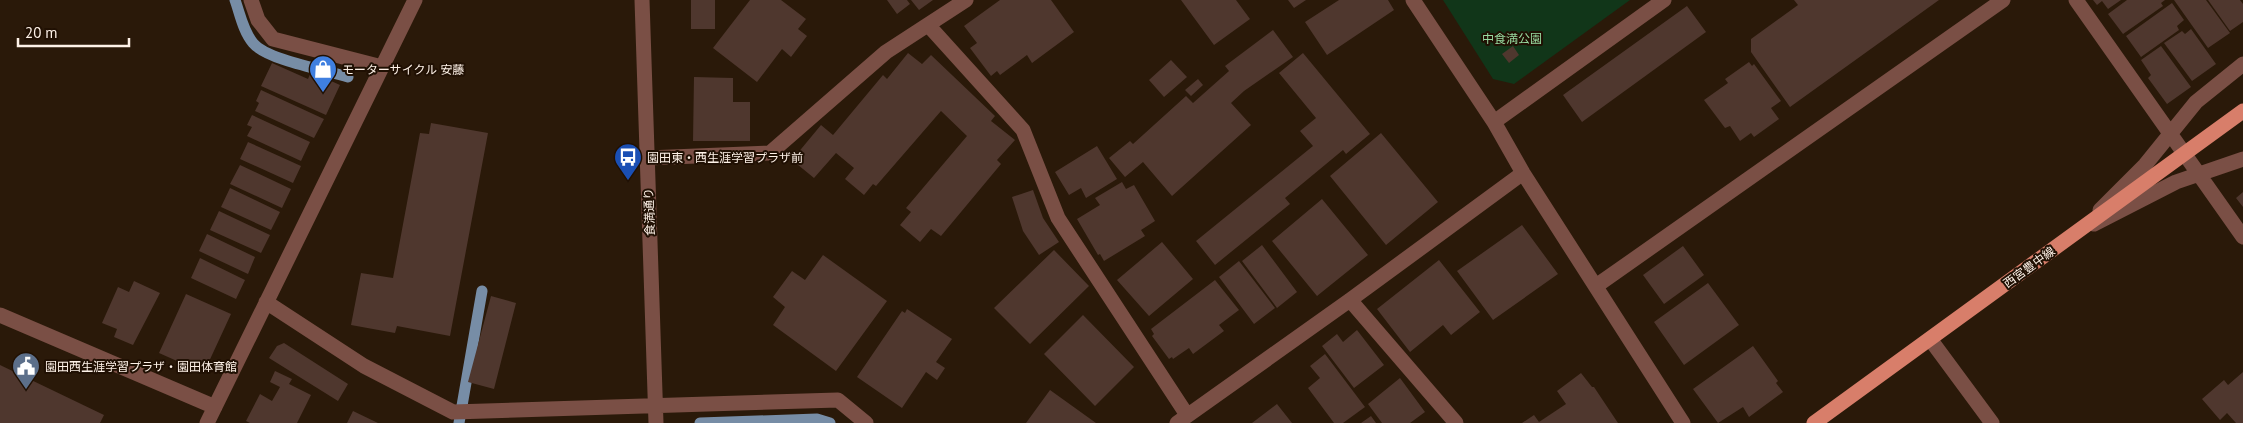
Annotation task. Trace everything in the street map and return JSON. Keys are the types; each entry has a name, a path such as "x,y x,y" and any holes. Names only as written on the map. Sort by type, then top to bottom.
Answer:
{"main road":[{"name":"西宮豊中線","path":"1814,423 2243,112"}],"street":[{"path":"252,0 258,20 273,38 382,67"},
{"path":"207,423 416,0"},
{"name":"食満通り","path":"642,0 656,423"},
{"path":"647,158 770,153 886,52 966,0"},
{"path":"1413,0 1494,122 1523,174 1683,423"},
{"path":"1494,122 1664,0"},
{"path":"1596,286 2003,0"},
{"path":"2076,0 2243,237"},
{"path":"928,26 1024,130 1058,218 1182,419 1523,174"},
{"path":"2077,232 2144,165 2196,102 2243,64"},
{"path":"2077,232 2176,182 2243,159"},
{"path":"1350,300 1456,423"},
{"path":"266,302 364,366 453,412 838,400 866,423"},
{"path":"0,314 215,407"},
{"path":"1930,339 1992,423"}],"green space":[{"name":"中食満公園","path":"1443,0 1630,0 1514,84 1493,79"}],"building":[{"path":"691,0 715,0 715,29 691,29"},
{"path":"750,0 781,0 806,19 798,29 807,36 791,57 782,49 757,82 713,48"},
{"path":"887,0 907,0 910,4 897,14"},
{"path":"911,0 933,0 919,10"},
{"path":"1000,0 1051,0 1074,32 1032,63 1027,55 1000,75 997,71 991,76 970,48 977,43 964,26"},
{"path":"1181,0 1236,0 1250,19 1214,45"},
{"path":"1288,0 1306,0 1294,8"},
{"path":"1339,0 1388,0 1394,10 1327,55 1305,22"},
{"path":"1794,0 1939,0 1790,107 1751,52 1751,39 1798,5"},
{"path":"2093,0 2121,0 2108,9 2102,1 2097,5"},
{"path":"2127,0 2165,0 2161,3 2163,6 2123,34 2108,14"},
{"path":"2174,0 2206,0 2230,33 2208,48"},
{"path":"2208,0 2240,0 2243,4 2243,22 2230,31"},
{"path":"2172,3 2184,20 2177,26 2179,30 2141,57 2126,36"},
{"path":"1687,6 1706,32 1582,122 1563,95"},
{"path":"2191,29 2216,64 2192,81 2164,43 2182,31 2185,34"},
{"path":"1273,30 1293,57 1244,91 1231,103 1251,125 1172,196 1143,162 1125,177 1109,158 1130,141 1133,144 1186,96 1193,103 1229,71 1225,66"},
{"path":"1513,46 1519,55 1509,63 1502,54"},
{"path":"2161,46 2191,87 2167,104 2148,78 2151,75 2141,60"},
{"path":"908,53 922,64 931,55 995,116 991,121 1015,140 997,160 1001,164 941,236 931,229 920,242 900,225 911,212 906,208 967,136 941,111 876,186 873,184 864,195 845,179 854,168 836,153 814,178 792,160 821,125 833,135 883,75 887,79"},
{"path":"1303,53 1370,134 1346,154 1343,150 1285,198 1290,204 1215,265 1196,241 1313,146 1300,131 1316,118 1279,73"},
{"path":"1171,60 1187,77 1164,97 1149,80"},
{"path":"1749,62 1752,66 1754,64 1781,101 1771,108 1779,119 1754,137 1751,133 1740,141 1730,126 1725,128 1704,100 1728,83 1725,79"},
{"path":"272,63 308,79 311,72 340,85 326,115 261,86"},
{"path":"694,77 733,78 733,102 750,102 750,141 693,141"},
{"path":"1198,79 1203,85 1191,96 1185,90"},
{"path":"261,90 324,119 314,138 255,111 259,103 256,101"},
{"path":"252,115 310,142 301,161 247,136 252,127 247,125"},
{"path":"431,123 488,133 450,336 397,326 395,333 351,325 361,273 393,278 420,133 429,134"},
{"path":"1381,133 1438,202 1386,245 1330,176"},
{"path":"248,142 301,166 293,183 240,159"},
{"path":"1097,146 1117,179 1086,198 1081,188 1069,195 1055,172"},
{"path":"240,165 291,189 282,208 230,184"},
{"path":"1122,182 1126,189 1134,185 1155,221 1141,230 1145,236 1104,261 1100,254 1098,255 1077,219 1100,205 1095,198"},
{"path":"230,188 280,212 271,230 221,207"},
{"path":"1033,190 1043,218 1059,242 1039,255 1023,231 1012,197"},
{"path":"2243,192 2243,207 2236,198"},
{"path":"1322,199 1368,255 1317,296 1272,241"},
{"path":"219,211 270,235 261,253 210,230"},
{"path":"1522,225 1558,274 1493,320 1457,271"},
{"path":"207,234 255,257 248,274 199,251"},
{"path":"1162,242 1193,279 1149,316 1117,280"},
{"path":"1262,245 1297,292 1277,308 1242,261"},
{"path":"1683,246 1704,275 1664,304 1643,275"},
{"path":"1054,250 1089,286 1030,344 994,308"},
{"path":"823,255 887,301 836,371 773,325 785,307 773,297 792,271 805,280"},
{"path":"200,258 245,280 236,299 191,278"},
{"path":"1439,260 1480,312 1451,335 1443,325 1410,352 1377,309"},
{"path":"1239,261 1275,308 1254,324 1219,277"},
{"path":"1215,280 1239,310 1219,325 1224,331 1193,354 1189,348 1173,359 1172,357 1169,359 1152,336 1154,334 1151,329"},
{"path":"134,281 160,293 133,345 114,337 117,329 102,323 118,287 129,292"},
{"path":"1708,283 1739,325 1684,365 1654,322"},
{"path":"186,294 231,314 206,368 197,364 195,369 159,353"},
{"path":"491,296 516,303 494,389 468,382"},
{"path":"907,309 952,339 936,362 945,368 937,380 926,372 902,408 857,377 902,311 905,313"},
{"path":"1083,315 1134,367 1095,406 1044,354"},
{"path":"1357,330 1384,365 1354,388 1322,346 1337,334 1343,342"},
{"path":"284,343 348,384 338,401 269,358 277,346"},
{"path":"1753,346 1778,381 1776,383 1783,392 1749,417 1743,407 1718,423 1693,389"},
{"path":"1325,354 1365,407 1343,423 1334,423 1308,388 1320,378 1310,366"},
{"name":"園田西生涯学習プラザ・園田体育館","path":"0,365 104,415 100,423 0,423"},
{"path":"275,371 292,379 289,384 311,395 297,423 250,423 246,421 260,394 272,401 280,387 270,382"},
{"path":"2243,372 2243,423 2236,423 2227,413 2220,420 2202,399 2224,380 2228,385"},
{"path":"1581,373 1594,387 1618,423 1522,423 1534,415 1539,422 1566,404 1557,391"},
{"path":"1400,378 1425,412 1410,423 1382,423 1368,404"},
{"path":"1050,390 1096,423 1026,423"},
{"path":"1277,404 1292,423 1252,423"},
{"path":"353,411 378,423 347,423"},
{"path":"1371,416 1376,423 1361,423"}],"waterway":[{"path":"235,0 247,33 253,43 260,49 297,64 348,77"},
{"path":"459,423 482,291"},
{"path":"700,423 817,419 830,423"}],"place":[{"name":"モーターサイクル 安藤","path":"323,93"},
{"name":"園田東・西生涯学習プラザ前","path":"628,181"},
{"name":"園田西生涯学習プラザ・園田体育館","path":"26,390"}]}
